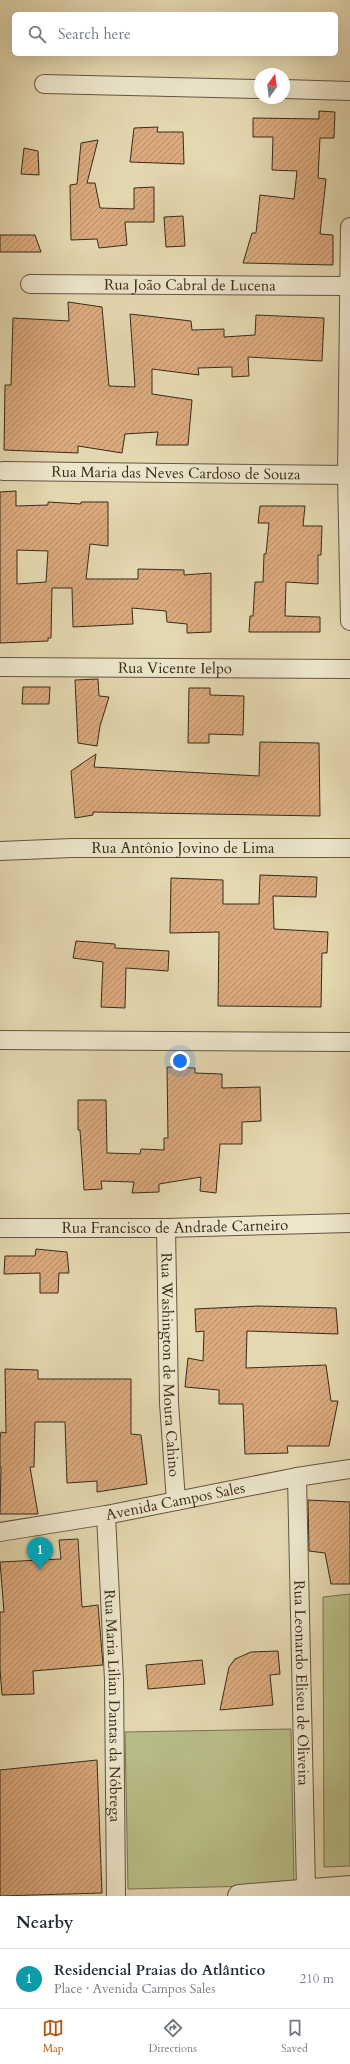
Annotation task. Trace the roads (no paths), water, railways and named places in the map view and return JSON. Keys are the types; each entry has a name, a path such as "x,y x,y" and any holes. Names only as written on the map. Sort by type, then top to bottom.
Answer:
{"street":[{"path":"44,84 254,89"},
{"path":"290,89 350,91"},
{"path":"350,227 350,621"},
{"name":"Rua João Cabral de Lucena","path":"30,284 349,286"},
{"name":"Rua Maria das Neves Cardoso de Souza","path":"3,471 349,475"},
{"name":"Rua Vicente Ielpo","path":"0,666 350,669"},
{"name":"Rua Antônio Jovino de Lima","path":"8,850 350,848"},
{"path":"0,1040 350,1042"},
{"name":"Rua Francisco de Andrade Carneiro","path":"0,1228 166,1228 350,1223"},
{"name":"Rua Washington de Moura Cahino","path":"166,1228 169,1403 176,1501"},
{"name":"Avenida Campos Sales","path":"0,1532 106,1515 296,1477 350,1469"},
{"name":"Rua Leonardo Eliseu de Oliveira","path":"296,1477 306,1889"},
{"name":"Rua Maria Lilian Dantas da Nóbrega","path":"106,1515 114,1680 116,1896"},
{"path":"239,1896 306,1889 350,1887"}],"place":[{"name":"Residencial Praias do Atlântico","path":"40,1570"}]}
